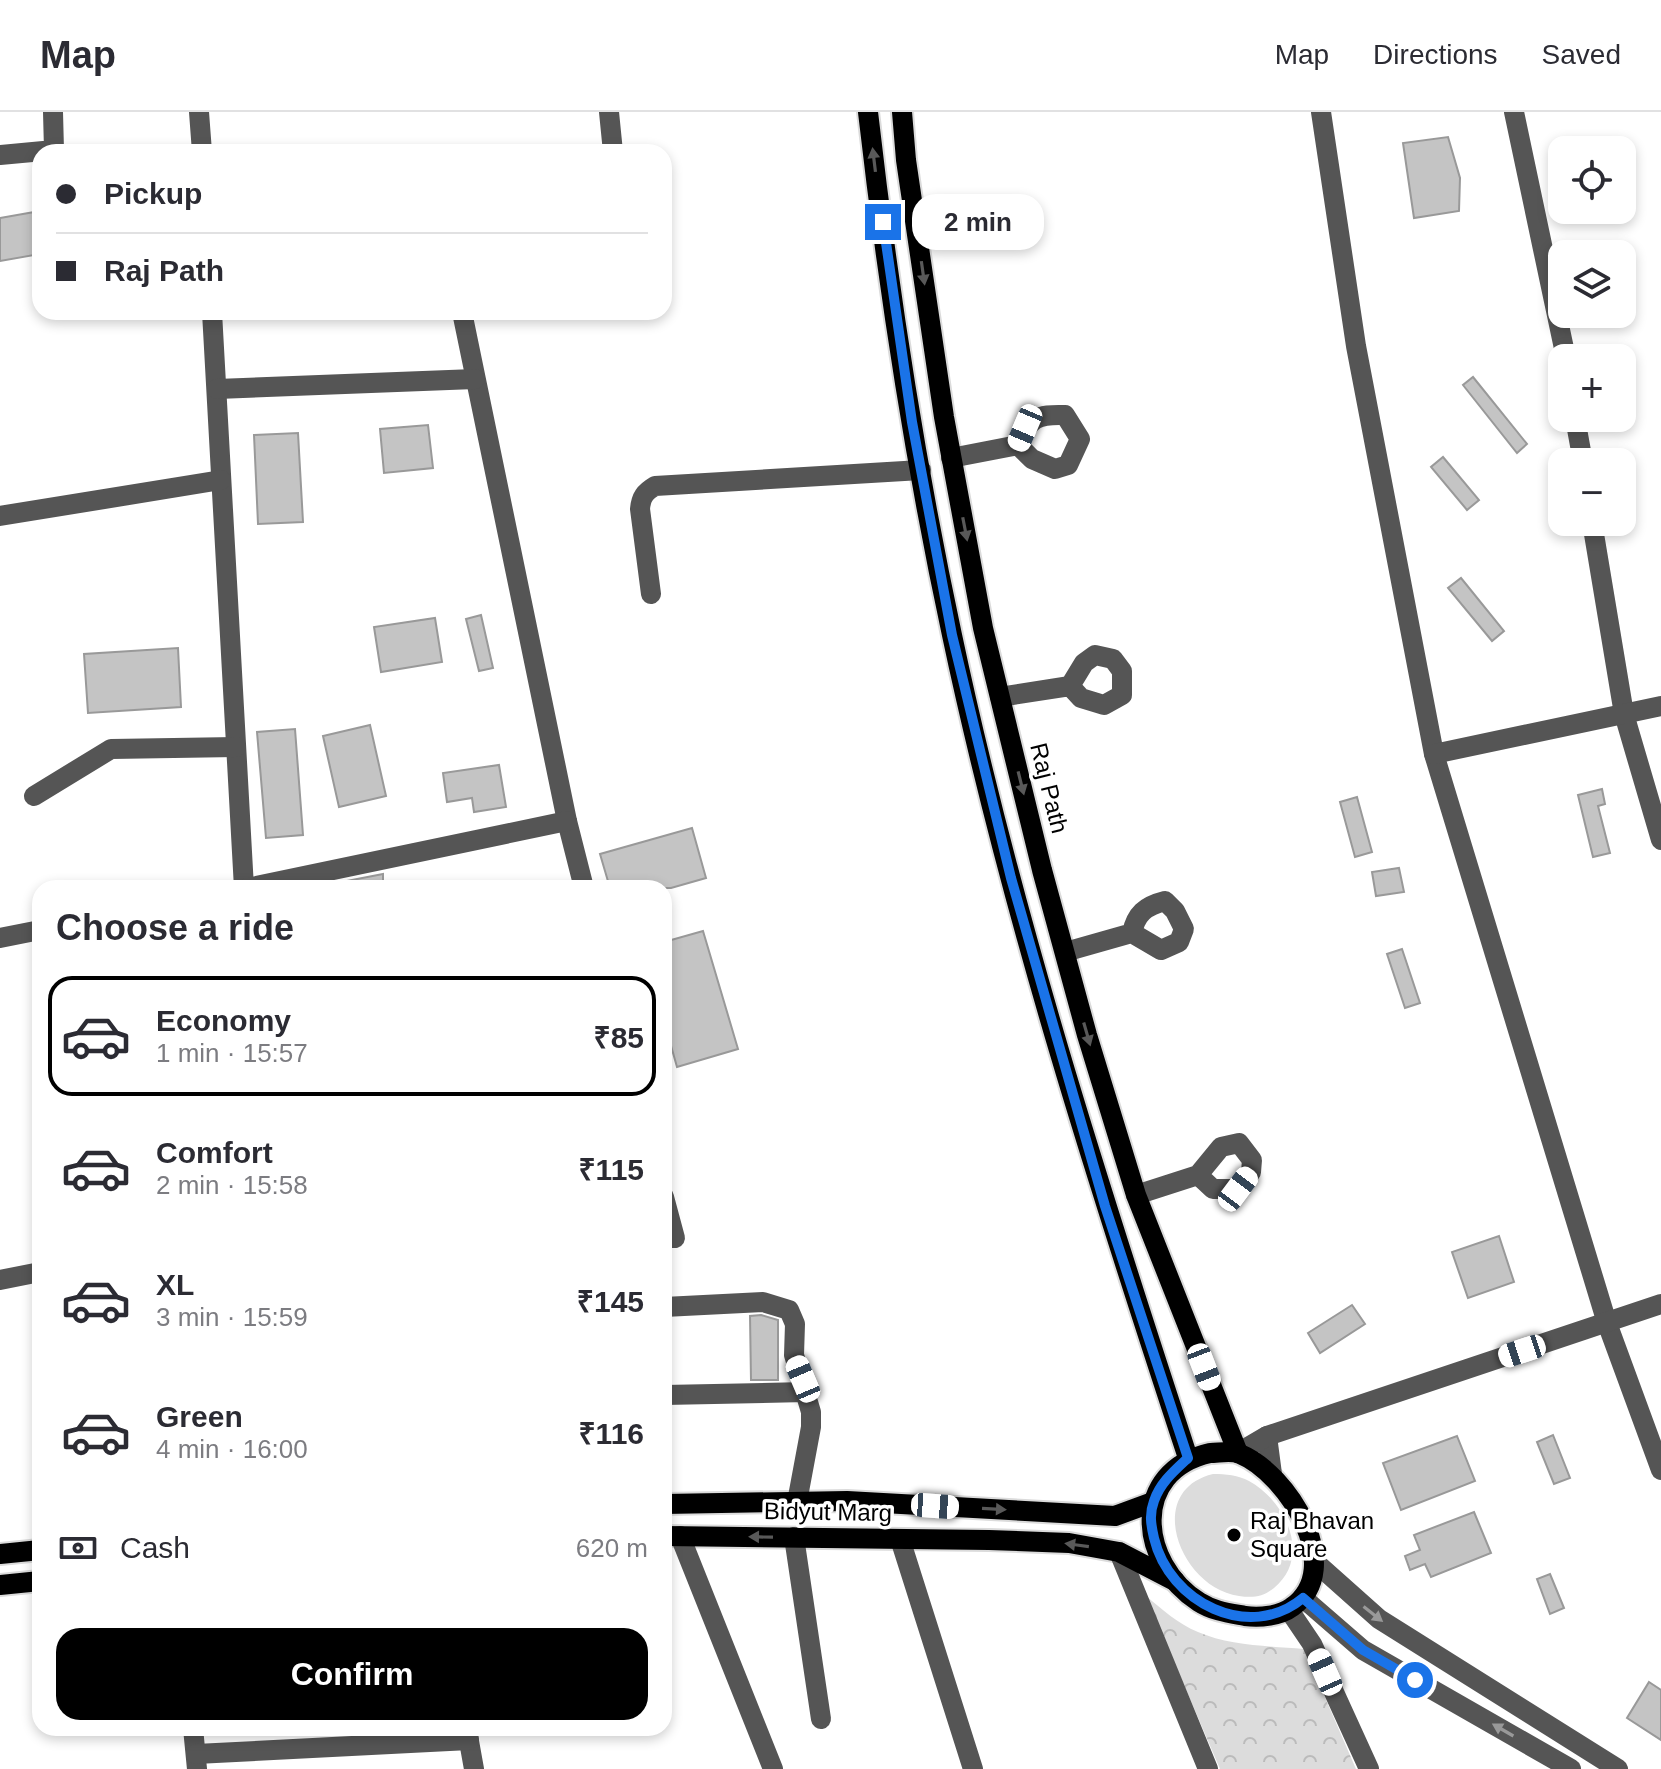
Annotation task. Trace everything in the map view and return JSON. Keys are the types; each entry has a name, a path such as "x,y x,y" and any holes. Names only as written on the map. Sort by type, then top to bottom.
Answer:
{"main road":[{"path":"868,112 921,470 952,635 1011,878 1096,1176 1188,1458"},
{"name":"Raj Path","path":"902,112 906,160 951,458 983,628 1000,697 1065,952 1136,1195 1238,1453"},
{"path":"1210,1453 1238,1453 1272,1474 1289,1497 1311,1538 1315,1576 1296,1604 1265,1617 1216,1610 1198,1602 1175,1581 1158,1556 1150,1521 1153,1502 1167,1477 1188,1458 1210,1453"},
{"name":"Bidyut Marg","path":"672,1504 847,1501 1115,1516 1153,1502"},
{"name":"Bidyut Marg","path":"672,1536 1069,1543 1119,1552 1175,1581"},
{"path":"4,1552 32,1550"},
{"path":"0,1585 32,1582"}],"street":[{"path":"53,112 54,144"},
{"path":"199,112 201,144"},
{"path":"609,112 612,144"},
{"path":"1330,112 1322,112 1356,346 1434,754 1607,1323 1661,1470"},
{"path":"1514,112 1563,344"},
{"path":"0,155 32,152"},
{"path":"213,320 245,880"},
{"path":"464,320 567,821 582,880"},
{"path":"217,389 475,379"},
{"path":"951,458 1018,445"},
{"path":"651,594 640,509 641,500 655,486 921,470"},
{"path":"0,516 221,480"},
{"path":"1594,536 1624,714 1661,840"},
{"path":"1000,697 1070,686"},
{"path":"1434,754 1661,706"},
{"path":"34,796 111,749 236,747"},
{"path":"284,880 567,821"},
{"path":"0,938 32,932"},
{"path":"1065,952 1132,933"},
{"path":"1136,1195 1198,1175"},
{"path":"0,1280 32,1274"},
{"path":"672,1307 763,1302 789,1310 795,1324 794,1355 806,1392 811,1427 797,1502"},
{"path":"1238,1453 1267,1436 1661,1304"},
{"path":"672,1395 806,1392"},
{"path":"1267,1436 1272,1474"},
{"path":"672,1536 773,1769"},
{"path":"794,1537 821,1719"},
{"path":"900,1539 973,1769"},
{"path":"1119,1552 1208,1769"},
{"path":"1315,1562 1379,1619 1618,1769"},
{"path":"1296,1604 1369,1769"},
{"path":"1296,1604 1363,1650 1571,1769"},
{"path":"194,1736 196,1761 448,1736"},
{"path":"468,1736 474,1769"}],"green space":[{"name":"Raj Bhavan Square","path":"1213,1474 1241,1477 1262,1490 1274,1502 1290,1530 1293,1546 1291,1561 1285,1575 1266,1593 1244,1597 1218,1589 1200,1576 1186,1558 1178,1538 1175,1518 1179,1499 1192,1484"},
{"path":"1146,1596 1184,1625 1210,1637 1250,1645 1304,1649 1356,1769 1220,1769"}],"building":[{"path":"1448,137 1460,178 1459,211 1414,218 1403,143"},
{"path":"32,212 32,255 0,261 0,218"},
{"path":"1473,377 1527,444 1517,453 1463,385"},
{"path":"428,425 433,468 384,473 380,429"},
{"path":"298,433 303,522 258,524 254,435"},
{"path":"1443,457 1479,500 1467,510 1431,467"},
{"path":"1461,578 1504,631 1492,641 1448,588"},
{"path":"481,615 493,668 479,671 466,619"},
{"path":"435,618 442,662 381,672 374,627"},
{"path":"178,648 181,707 88,713 84,654"},
{"path":"370,725 386,796 339,807 323,736"},
{"path":"295,729 303,835 266,838 257,732"},
{"path":"499,765 506,807 474,812 472,798 447,802 443,773"},
{"path":"1602,789 1605,804 1598,806 1610,853 1593,857 1578,795"},
{"path":"1357,797 1372,852 1355,857 1340,802"},
{"path":"692,828 706,878 672,888 672,880 608,880 600,854"},
{"path":"1399,868 1404,892 1376,896 1372,872"},
{"path":"383,874 383,880 352,880"},
{"path":"703,931 738,1049 677,1067 672,1049 672,940"},
{"path":"1402,949 1420,1003 1405,1008 1387,954"},
{"path":"1499,1236 1514,1282 1468,1298 1452,1252"},
{"path":"1352,1305 1365,1324 1320,1353 1308,1333"},
{"path":"761,1315 778,1320 778,1380 751,1380 750,1316"},
{"path":"1553,1435 1570,1478 1554,1484 1537,1442"},
{"path":"1457,1436 1475,1481 1401,1510 1383,1463"},
{"path":"1474,1512 1491,1553 1431,1577 1425,1564 1410,1570 1405,1556 1420,1550 1414,1535"},
{"path":"1550,1574 1564,1608 1550,1614 1537,1579"},
{"path":"1649,1682 1661,1690 1661,1740 1627,1718"}],"place":[{"name":"Raj Bhavan Square","path":"1234,1535"}],"route":[{"path":"883,222 912,422 952,635 1011,878 1105,1206 1188,1458 1167,1477 1153,1502 1150,1521 1158,1556 1175,1581 1198,1602 1216,1610 1265,1617 1289,1610 1303,1598 1363,1650 1415,1680"}]}
